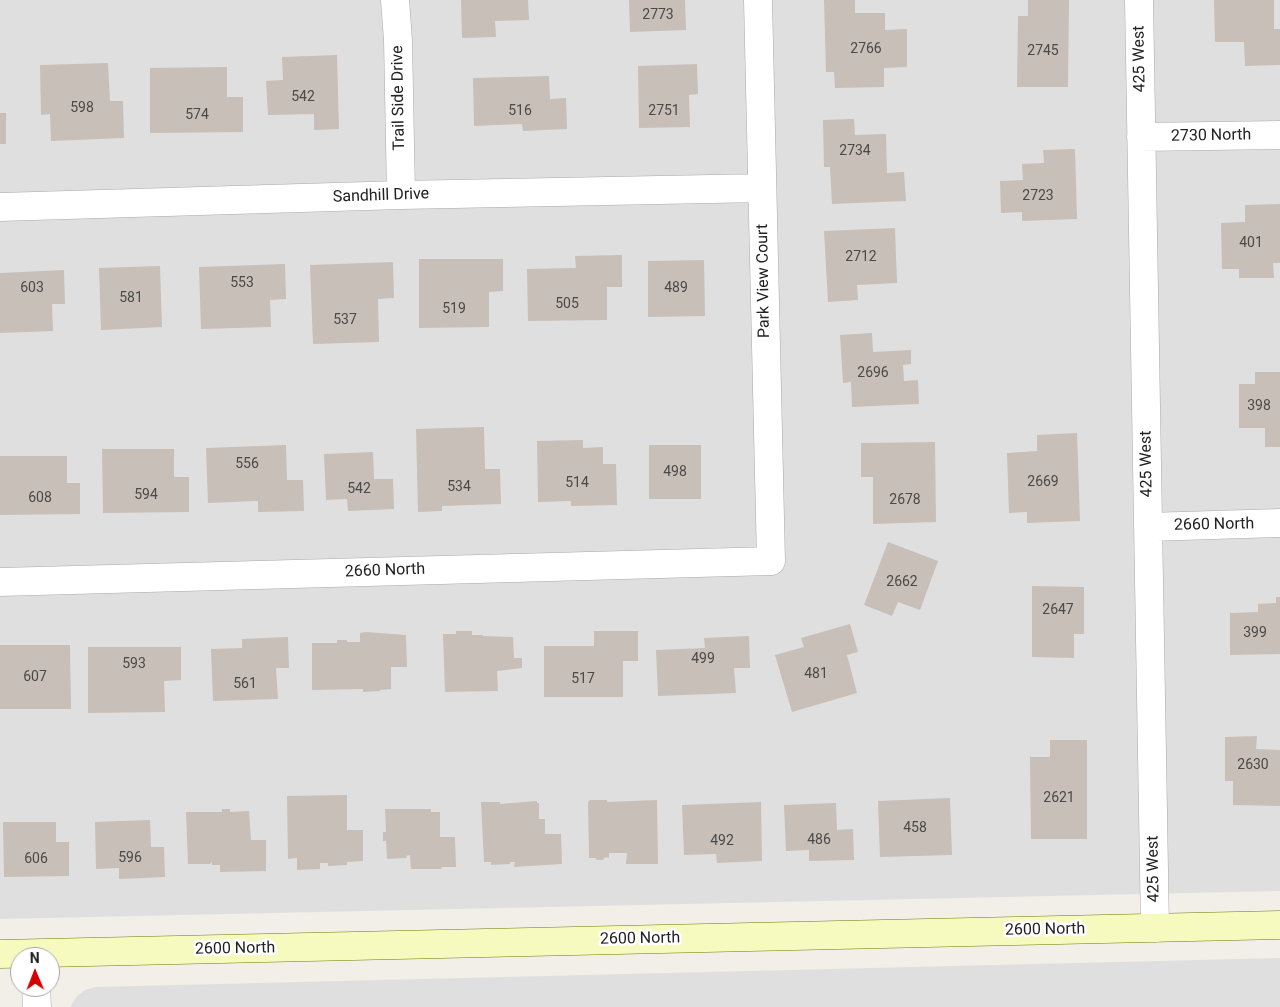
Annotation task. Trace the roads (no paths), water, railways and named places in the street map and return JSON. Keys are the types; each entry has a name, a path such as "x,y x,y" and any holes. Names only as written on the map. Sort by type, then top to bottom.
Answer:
{"street":[{"name":"Trail Side Drive","path":"395,0 398,40 401,195"},
{"name":"Park View Court","path":"758,0 771,561"},
{"name":"425 West","path":"1139,0 1155,928"},
{"name":"2730 North","path":"1141,137 1280,135"},
{"name":"Sandhill Drive","path":"0,207 401,195 762,188"},
{"name":"2660 North","path":"1148,527 1280,524"},
{"name":"2660 North","path":"0,582 771,561"},
{"name":"2600 North","path":"60,954 1280,925"}]}
